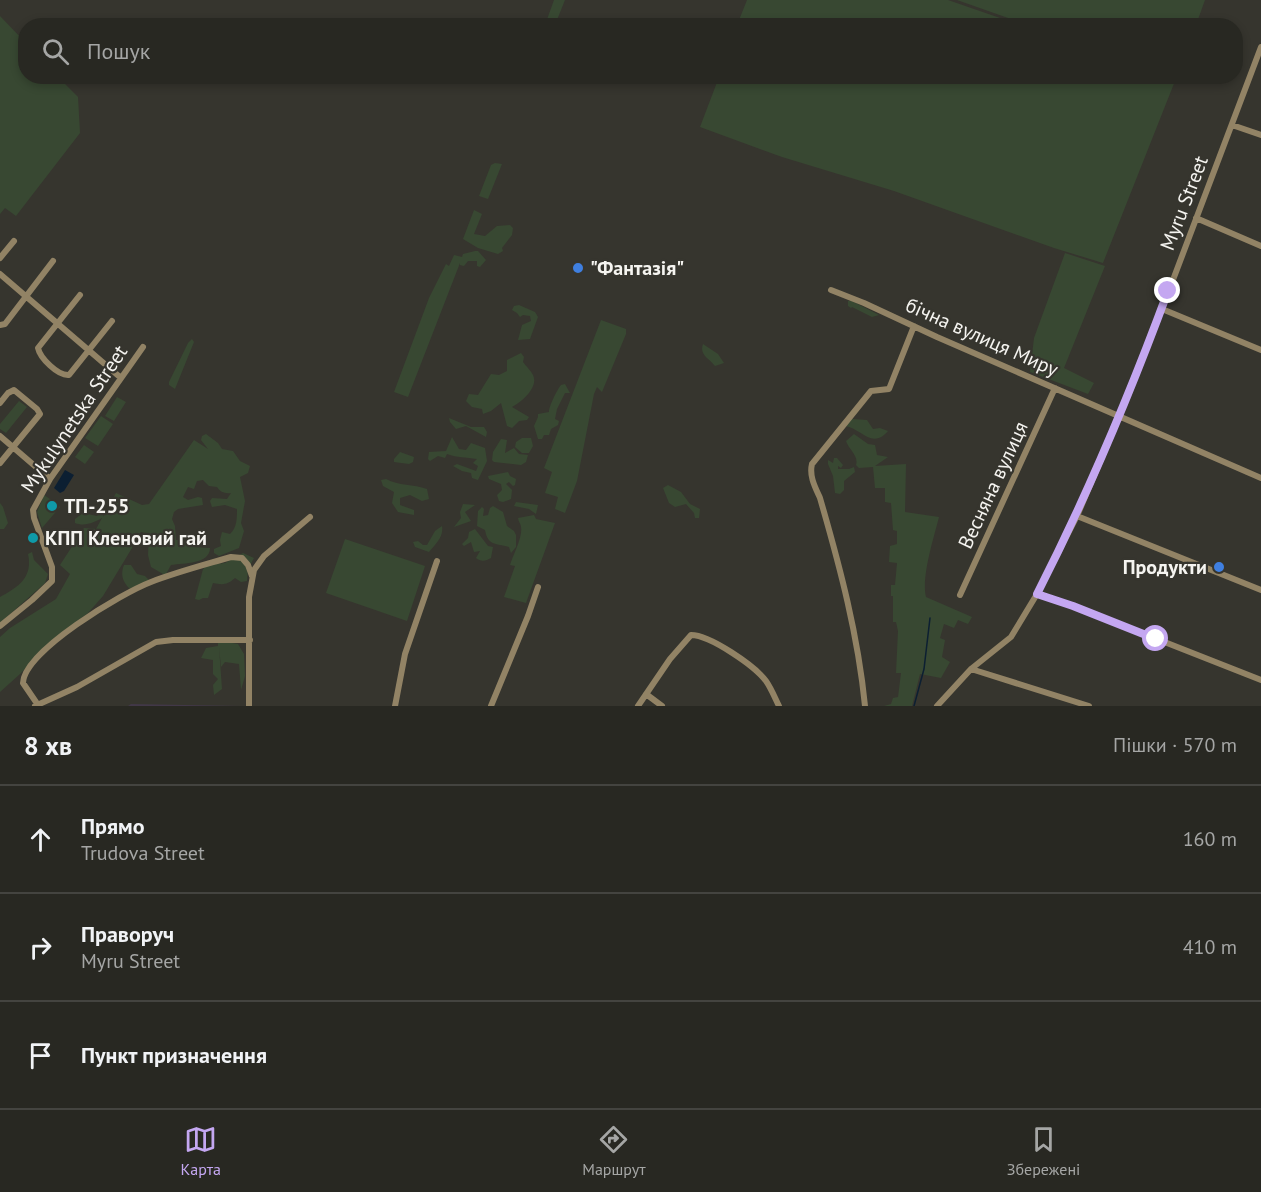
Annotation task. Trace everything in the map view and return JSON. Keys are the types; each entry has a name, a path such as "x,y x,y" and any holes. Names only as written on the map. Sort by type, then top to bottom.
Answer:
{"street":[{"name":"Myru Street","path":"937,706 971,669 1011,637 1037,594 1077,516 1162,309 1261,47"},
{"path":"1232,125 1261,135"},
{"path":"1196,218 1261,246"},
{"path":"0,258 14,242"},
{"path":"0,325 5,324 53,261"},
{"path":"0,274 121,378"},
{"name":"бічна вулиця Миру","path":"831,290 1261,478"},
{"path":"80,295 39,345 40,355 63,375 67,376 112,321"},
{"path":"1162,309 1261,350"},
{"path":"864,706 861,668 847,596 810,470 812,464 872,391 889,389 914,326"},
{"name":"Mykulynetska Street","path":"0,626 52,581 52,567 33,515 50,479 143,347"},
{"name":"Весняна вулиця","path":"960,595 1055,388"},
{"path":"0,403 8,393 14,390 39,411 39,416 0,463"},
{"path":"0,436 50,479"},
{"path":"1077,516 1261,590"},
{"path":"249,706 249,597 252,576 264,556 310,517"},
{"path":"250,640 156,642 77,687 36,705 23,683 25,672 37,657 64,633 149,582 231,557 242,558 248,565 252,576"},
{"path":"395,706 405,654 437,561"},
{"path":"491,706 538,587"},
{"path":"1037,594 1261,680"},
{"path":"638,706 670,659 691,635 701,635 759,672 767,682 779,706"},
{"path":"971,669 1089,706"},
{"path":"646,694 662,706"}],"shaded area":[{"path":"131,704 240,706 128,706"}],"green space":[{"path":"554,0 565,0 558,18 548,18"},
{"path":"747,0 948,0 1000,18 740,18"},
{"path":"957,0 1205,0 1199,18 1008,18"},
{"path":"0,16 18,35 18,84 65,84 78,97 80,133 16,216 5,208 0,214"},
{"path":"716,84 1174,84 1103,263 894,191 782,157 700,127"},
{"path":"502,164 488,199 479,196 491,165"},
{"path":"474,210 482,214 474,234 485,236 497,226 510,225 513,228 512,235 502,248 503,251 498,254 478,248 463,239"},
{"path":"478,251 486,260 480,267 477,266 477,261 468,261 464,266 460,263 408,397 394,392 429,298 446,264 449,266 454,255 462,257 463,254"},
{"path":"1065,253 1105,266 1064,368 1094,383 1088,394 1030,372 1034,338"},
{"path":"848,301 879,315 872,317 851,308 848,306"},
{"path":"519,305 535,312 538,317 530,339 518,340 522,325 531,321 530,316 520,317 512,310 514,306"},
{"path":"601,320 626,329 626,334 602,392 597,387 594,394 577,481 565,513 555,509 558,497 545,493 552,472 544,468"},
{"path":"192,339 194,342 175,389 169,385 169,382"},
{"path":"703,344 718,354 724,363 715,366 703,354"},
{"path":"521,353 524,357 523,362 532,373 534,384 528,394 512,407 529,417 527,420 519,421 512,428 507,426 501,403 483,414 482,409 472,407 466,401 469,394 478,395 491,374 499,375 507,371 507,360"},
{"path":"565,384 570,393 565,393 557,409 555,419 559,421 558,425 551,429 549,435 538,439 534,426 538,414 549,412 557,390"},
{"path":"117,397 126,402 114,421 105,416"},
{"path":"19,401 27,407 6,433 0,429 0,424"},
{"path":"101,416 113,424 98,446 85,438"},
{"path":"449,418 471,427 484,427 487,432 486,437 466,426 456,429"},
{"path":"867,420 873,429 880,428 888,431 877,439 866,436 845,426 842,421"},
{"path":"206,434 222,449 233,451 240,461 250,466 248,473 240,477 245,501 241,523 244,531 239,548 219,556 214,553 214,549 221,546 222,532 230,534 234,529 237,509 225,505 212,507 210,501 212,498 227,499 231,493 225,493 217,487 209,486 203,480 197,481 194,489 188,487 183,497 188,500 202,498 203,505 178,509 174,512 172,519 176,540 184,534 191,534 196,547 210,548 206,557 195,562 171,565 166,574 163,574 151,567 148,555 149,534 141,532 134,539 132,548 103,596 88,613 54,639 0,692 0,637 10,628 56,599 70,574 60,565 84,528 96,529 102,518 86,524 75,523 75,519 83,513 97,516 105,507 103,517 116,493 142,505 149,504 194,440 208,449 201,440"},
{"path":"854,434 868,444 875,445 877,455 888,457 875,466 906,464 905,512 939,517 925,579 926,597 972,617 968,624 958,620 954,628 944,624 940,638 945,640 942,657 950,662 941,678 920,674 912,706 884,706 891,704 893,698 898,697 901,673 896,673 898,631 896,622 893,622 893,596 891,596 891,585 895,585 897,563 889,562 890,546 897,544 897,531 893,530 891,503 885,502 885,488 875,488 873,467 859,468 856,465 855,456 846,441"},
{"path":"452,437 459,449 466,450 471,443 485,448 487,461 478,480 472,478 471,473 453,466 457,464 476,471 478,466 473,463 477,459 447,454 445,458 438,456 430,461 428,459 429,452 446,451"},
{"path":"522,438 531,438 533,446 529,453 522,453 515,447 516,442"},
{"path":"501,439 507,440 505,453 514,448 519,454 528,455 526,462 521,465 494,462 493,452"},
{"path":"84,445 94,452 85,464 75,457"},
{"path":"400,452 414,457 413,462 409,464 394,462"},
{"path":"834,458 837,458 843,465 841,468 838,466 838,469 854,467 855,472 844,481 844,490 840,494 835,493 833,476 828,464 828,460 833,463"},
{"path":"508,472 516,479 515,485 509,482 506,484 512,490 511,499 503,502 499,501 497,495 502,490 501,484 489,479 488,476"},
{"path":"386,479 427,489 429,499 422,501 410,495 400,498 400,505 414,510 414,515 398,512 392,503 394,492 383,486 381,480"},
{"path":"668,485 681,492 690,504 700,509 699,518 695,518 694,513 686,504 675,507 669,503 663,488"},
{"path":"44,495 53,501 47,507 51,510 57,504 60,507 42,528 37,512"},
{"path":"516,502 538,505 536,514 529,509 514,506"},
{"path":"0,503 8,523 4,529 0,529"},
{"path":"463,504 475,505 465,512 471,521 454,527 461,518 460,512"},
{"path":"493,506 503,512 507,526 516,535 516,547 511,553 509,547 490,541 485,530 477,526 478,511 482,507 483,516 488,515"},
{"path":"534,515 536,519 555,523 526,603 504,597 515,566 510,565 521,536 518,518"},
{"path":"442,526 440,537 429,552 415,547 413,542 418,541 427,545 435,531"},
{"path":"475,529 488,546 493,547 491,558 482,561 476,558 480,551 474,552 471,542 464,546 462,544 468,538 469,532"},
{"path":"345,539 425,566 407,621 326,593"},
{"path":"32,552 34,560 48,574 45,583 0,623 0,597 23,580 28,569 28,554"},
{"path":"243,553 254,558 248,569 247,581 241,582 235,578 225,584 213,583 208,598 195,599 203,569 208,565 225,563"},
{"path":"124,565 131,565 137,574 145,576 150,581 130,589 123,578"},
{"path":"221,641 238,644 244,654 245,676 241,690 239,664 225,662 221,667 219,647 222,689 214,695 213,685 218,679 213,674 213,660 201,658 206,648 218,646"}],"water":[{"path":"65,470 74,475 64,491 60,493 54,488"}],"waterway":[{"path":"914,706 924,669 930,618"}],"place":[{"name":"\"Фантазія\"","path":"578,268"},
{"name":"ТП-255","path":"52,506"},
{"name":"КПП Кленовий гай","path":"33,538"},
{"name":"Продукти","path":"1219,567"}],"route":[{"path":"1156,639 1037,594 1077,516 1168,291"}]}
